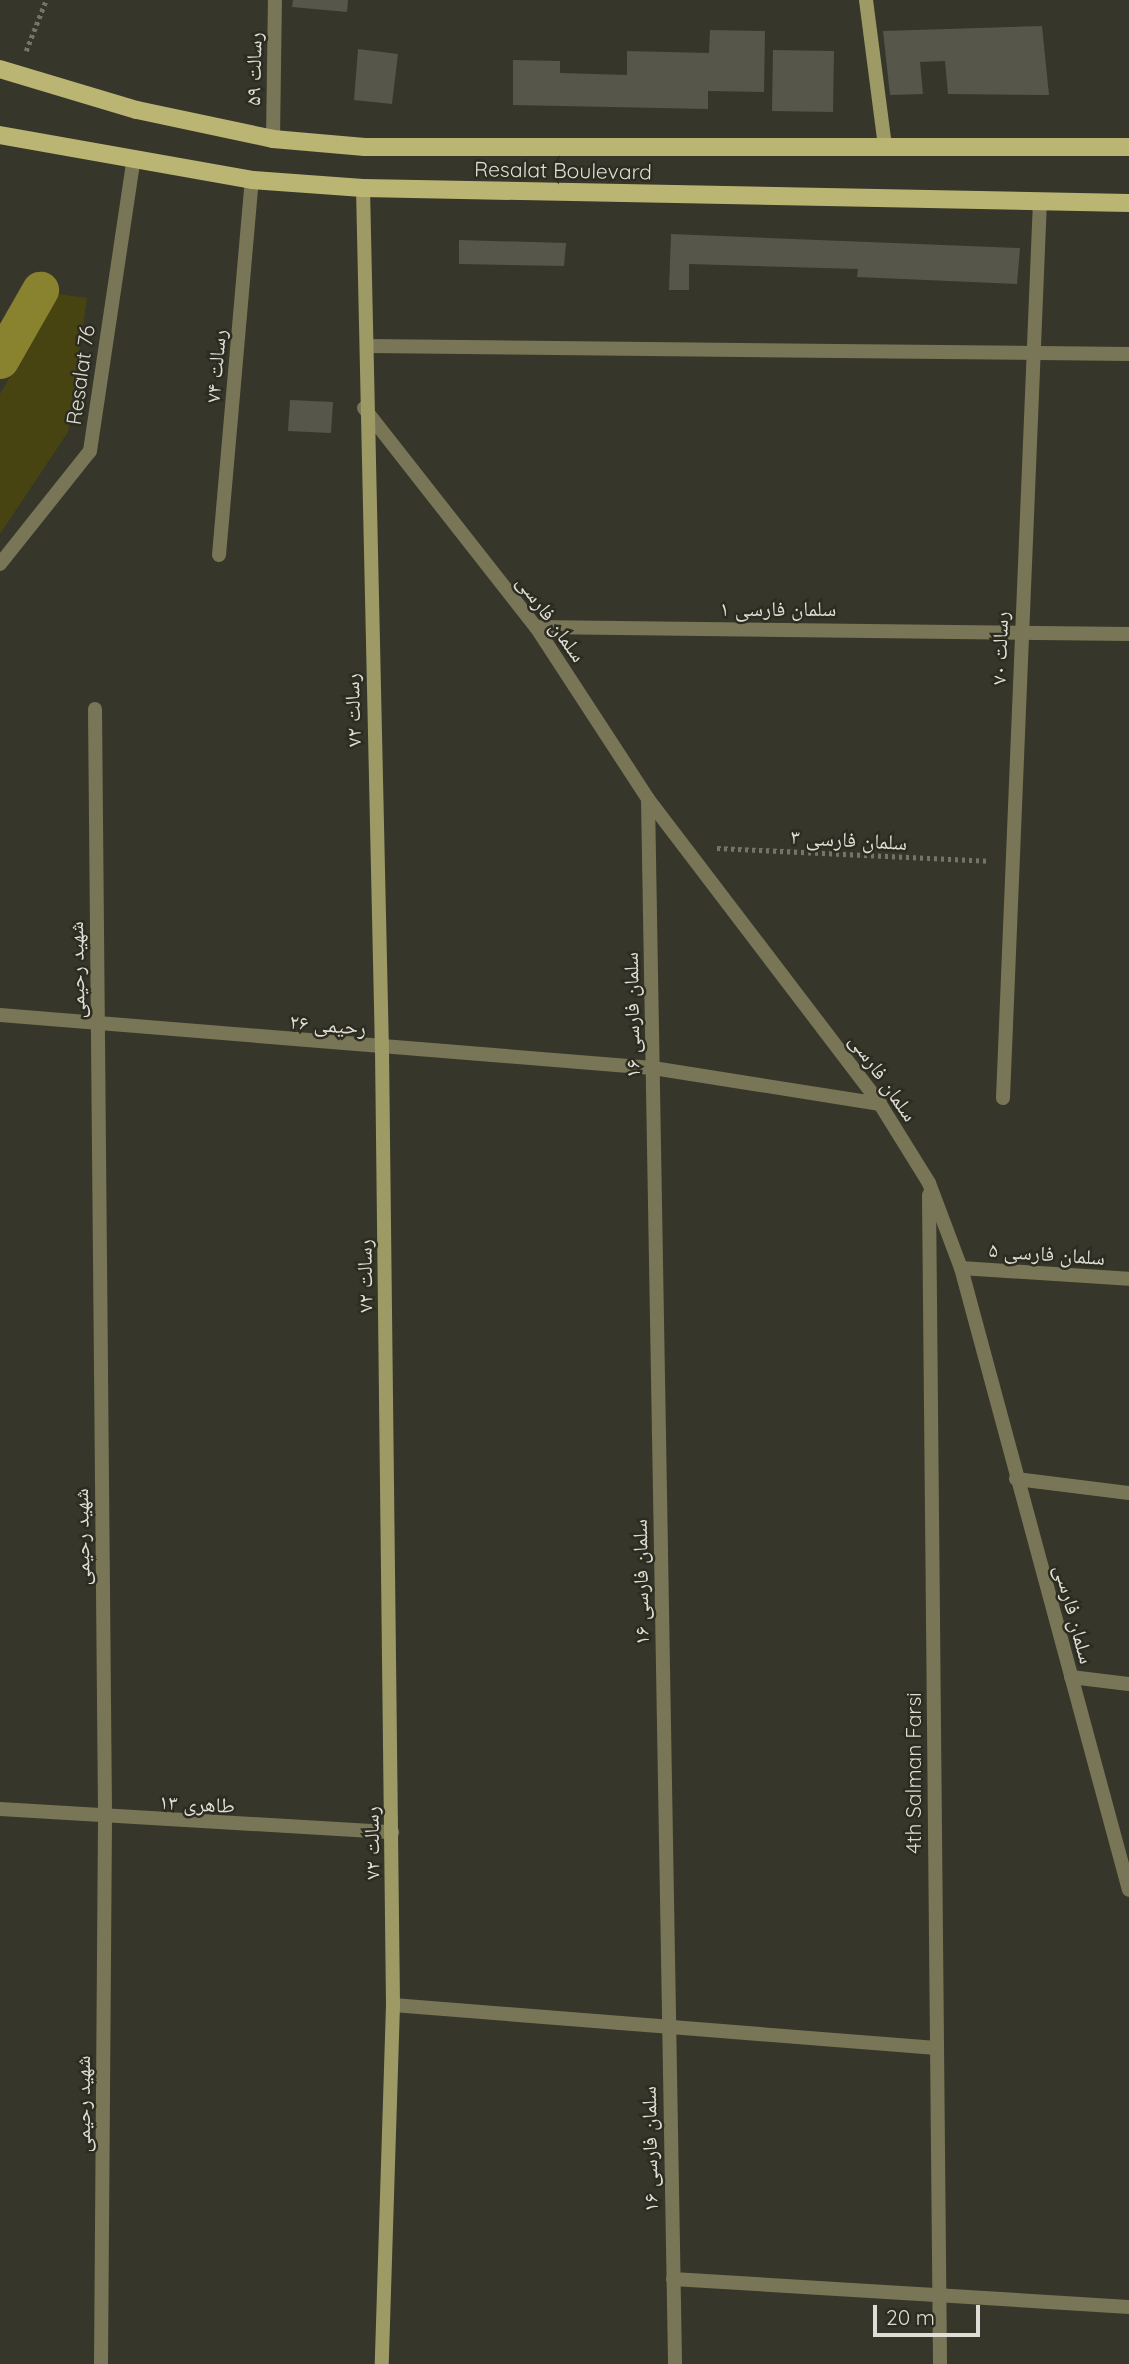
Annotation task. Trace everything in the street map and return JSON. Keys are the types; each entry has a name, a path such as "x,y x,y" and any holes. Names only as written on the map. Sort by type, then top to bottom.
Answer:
{"main road":[{"name":"Resalat Boulevard","path":"6,70 136,110 273,139 365,147 1129,147"},
{"name":"Resalat Boulevard","path":"0,135 133,162 253,180 363,188 1129,203"}],"street":[{"name":"رسالت ۵۹","path":"273,139 275,0"},
{"path":"866,0 885,147"},
{"name":"Resalat 76","path":"0,564 90,451 133,162"},
{"name":"رسالت ۷۴","path":"219,555 253,180"},
{"name":"رسالت ۷۲","path":"363,188 368,346 364,408 382,1050 392,1832 393,2006 382,2364"},
{"name":"رسالت ۷۰","path":"1003,1098 1030,350 1040,200"},
{"path":"368,346 1030,350 1129,354"},
{"name":"سلمان فارسی","path":"364,408 536,627 648,799 880,1104 929,1183 961,1268 1129,1890"},
{"name":"سلمان فارسی ۱","path":"536,627 1021,630 1129,635"},
{"name":"شهید رحیمی","path":"94,709 105,1820 101,2364"},
{"name":"سلمان فارسی ۱۶","path":"648,799 667,2027 675,2364"},
{"name":"رحیمی ۲۶","path":"0,1016 97,1027 382,1050 653,1068 880,1104"},
{"name":"4th Salman Farsi","path":"929,1183 940,2364"},
{"name":"سلمان فارسی ۵","path":"961,1268 1129,1279"},
{"path":"1017,1479 1129,1493"},
{"path":"1071,1677 1129,1684"},
{"name":"طاهری ۱۳","path":"0,1809 105,1820 392,1832"},
{"path":"393,2006 936,2048"},
{"path":"673,2279 1129,2307"}],"path":[{"path":"6,70 46,0"},
{"name":"سلمان فارسی ۳","path":"685,847 1012,863"}],"shaded area":[{"path":"58,294 87,298 68,432 0,534 0,394"}],"building":[{"path":"293,0 348,0 347,12 292,7"},
{"path":"1042,26 1049,95 948,94 945,61 920,62 923,94 890,95 883,31"},
{"path":"710,30 765,31 764,92 708,91 708,109 513,105 513,60 560,61 560,73 627,75 627,51 709,53"},
{"path":"358,49 398,54 392,104 354,100"},
{"path":"773,50 834,51 833,112 772,111"},
{"path":"671,234 1020,248 1017,284 857,277 858,269 689,264 689,290 669,290"},
{"path":"459,240 566,243 564,266 459,264"},
{"path":"290,400 333,402 331,433 288,431"}],"waterway":[{"path":"0,360 40,290"}]}
